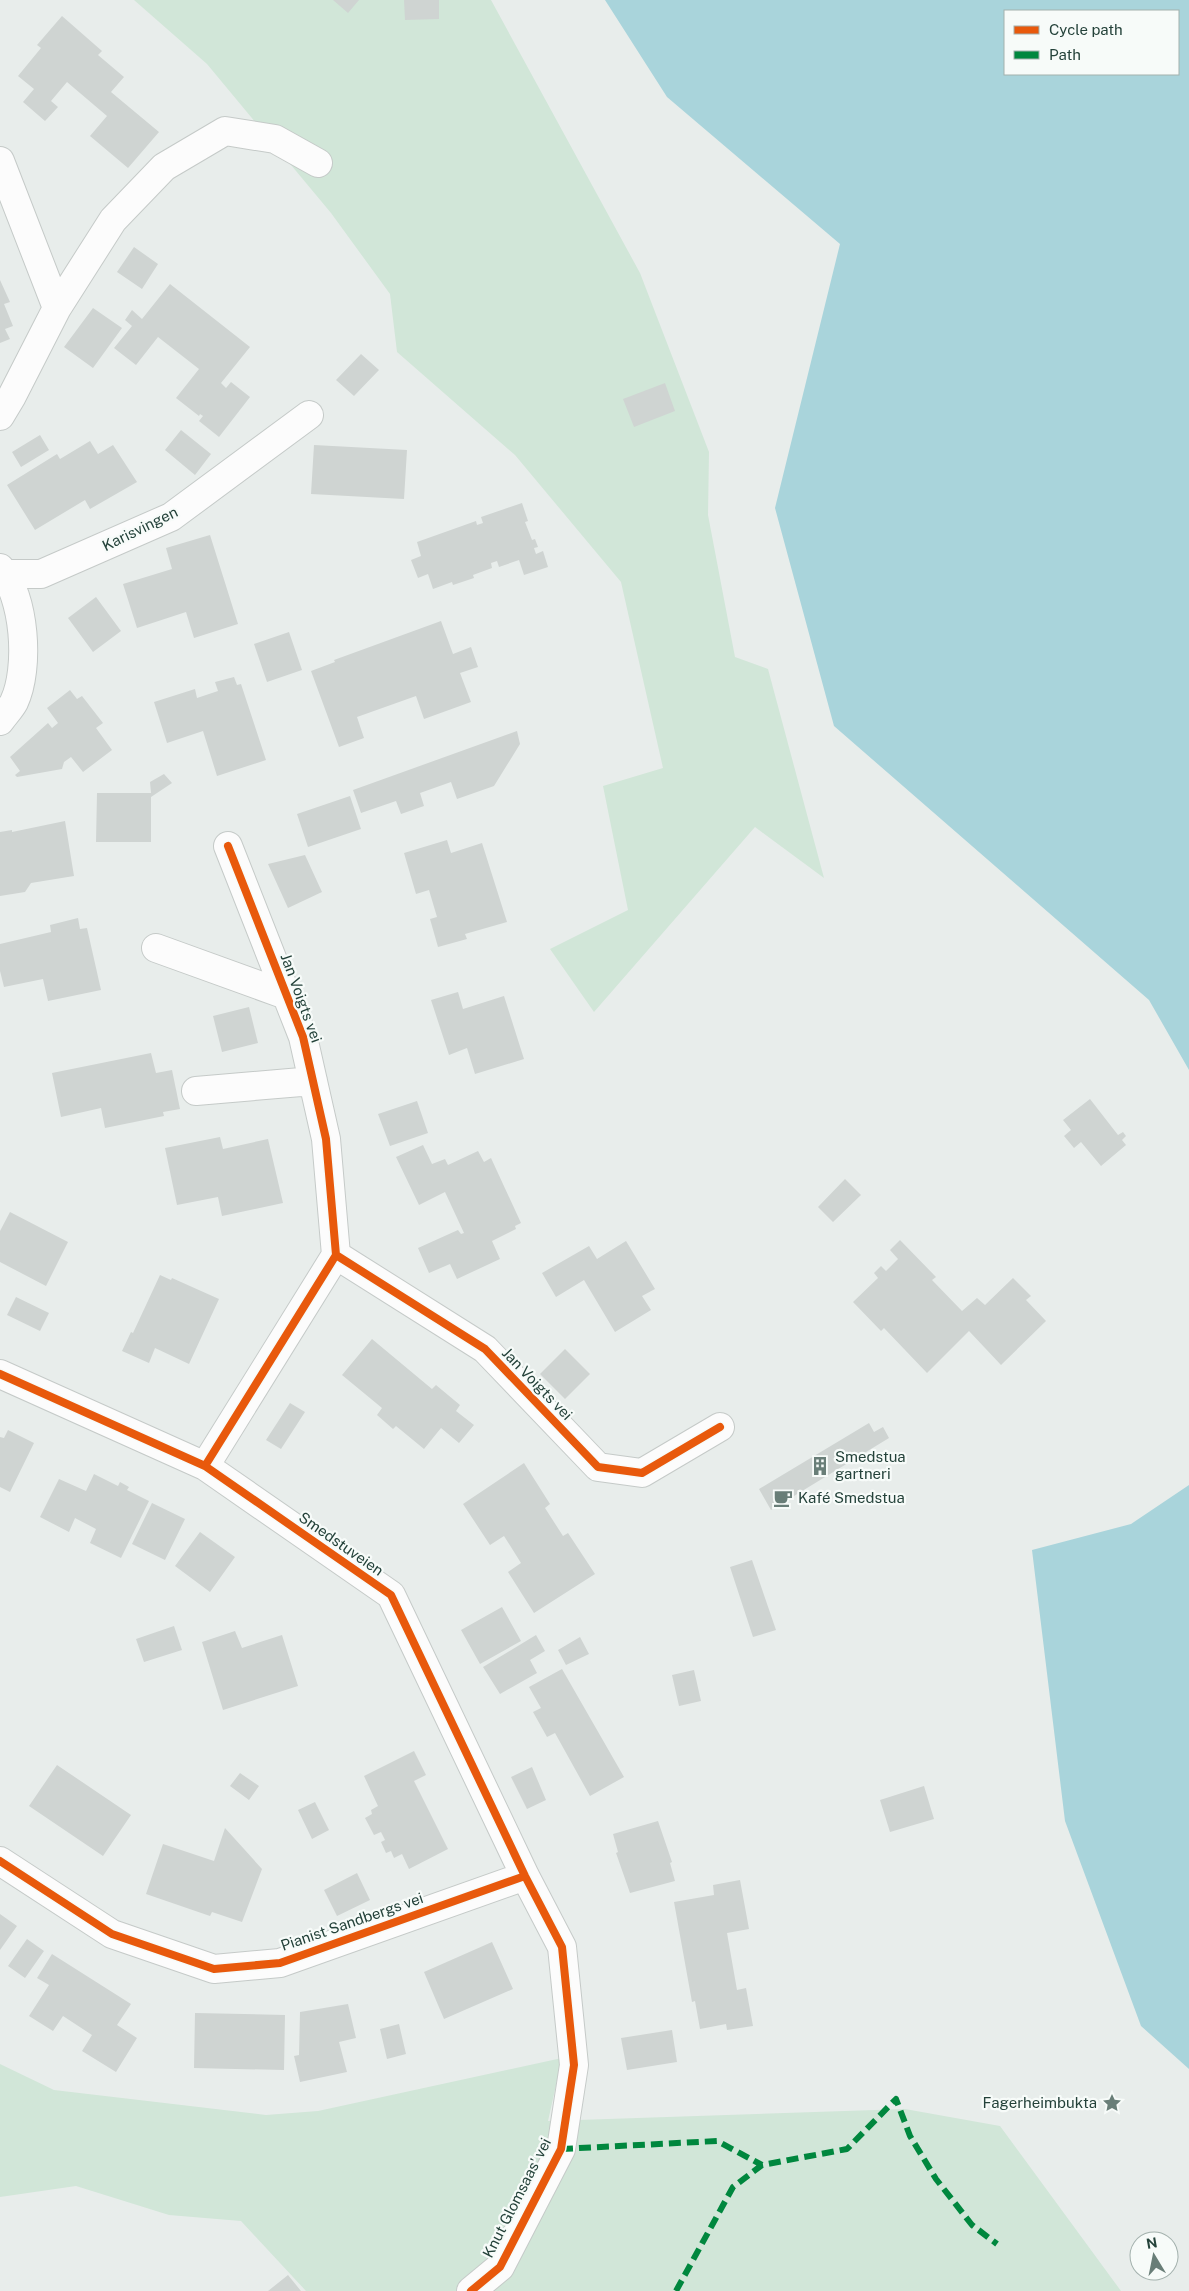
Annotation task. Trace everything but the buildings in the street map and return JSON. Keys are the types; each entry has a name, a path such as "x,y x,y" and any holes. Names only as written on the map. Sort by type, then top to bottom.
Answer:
{"street":[{"path":"0,416 57,308 113,220 164,167 226,131 275,139 318,163"},
{"path":"0,161 57,308"},
{"name":"Karisvingen","path":"0,721 14,702 25,656 20,612 3,571 41,574 171,517 309,415"},
{"name":"Jan Voigts vei","path":"228,846 303,1037 326,1139 336,1255 485,1349 598,1467 642,1473 720,1427"},
{"path":"156,948 286,995"},
{"path":"196,1091 313,1081"},
{"path":"205,1466 336,1255"},
{"name":"Smedstuveien","path":"0,1374 205,1466 391,1595 525,1876"},
{"name":"Pianist Sandbergs vei","path":"0,1861 112,1934 214,1969 280,1963 525,1876"},
{"name":"Knut Glomsaas' vei","path":"471,2291 500,2267 561,2149 574,2065 562,1948 525,1876"}],"green space":[{"path":"134,0 491,0 640,273 709,452 708,515 735,657 768,669 824,878 755,827 594,1012 550,949 628,910 603,786 663,768 621,582 515,455 397,352 390,294 331,213 207,64"},
{"path":"562,2058 548,2121 905,2109 1000,2126 1121,2291 306,2291 241,2221 169,2215 76,2186 0,2197 0,2064 54,2090 266,2115 318,2111"}],"water":[{"path":"605,0 1189,0 1189,1070 1149,1000 834,726 775,508 840,244 667,97"},
{"path":"1189,1485 1189,2069 1141,2026 1065,1821 1032,1550 1131,1524"}],"marked path":[{"path":"676,2291 733,2187 762,2165 847,2149 896,2099 910,2136 936,2179 972,2225 997,2244"},
{"path":"561,2149 717,2141 762,2165"}],"cycle path":[{"path":"205,1466 336,1255 326,1139 303,1037 228,846"},
{"path":"336,1255 485,1349 598,1467 642,1473 720,1427"},
{"path":"0,1374 205,1466 391,1595 525,1876 562,1947 574,2065 561,2149 500,2267 471,2291"},
{"path":"0,1861 112,1934 214,1969 280,1963 525,1876"}],"place":[{"name":"Smedstua gartneri","path":"820,1466"},
{"name":"Kafé Smedstua","path":"783,1498"},
{"name":"Fagerheimbukta","path":"1112,2103"}]}
